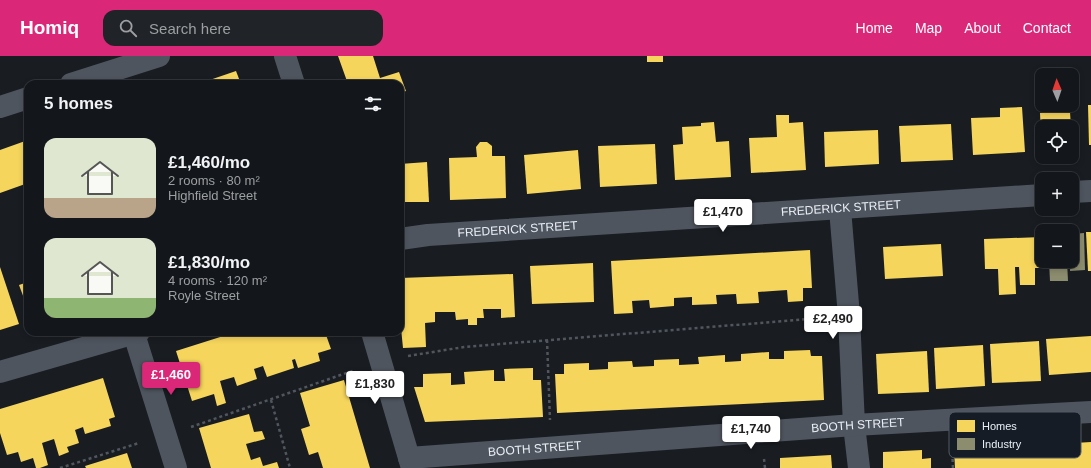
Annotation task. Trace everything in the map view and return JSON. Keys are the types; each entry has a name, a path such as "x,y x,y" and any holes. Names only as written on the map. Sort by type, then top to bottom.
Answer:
{"street":[{"path":"83,80 158,56"},
{"path":"285,56 293,80"},
{"path":"0,107 24,99"},
{"path":"1079,192 1091,191"},
{"name":"FREDERICK STREET","path":"404,239 436,235 1035,195"},
{"path":"840,209 849,316 854,425 859,468"},
{"path":"0,372 126,336"},
{"path":"137,336 176,468"},
{"path":"373,336 379,361 410,463"},
{"name":"BOOTH STREET","path":"1081,413 1091,412"},
{"name":"BOOTH STREET","path":"410,463 551,448 854,425 949,420"}],"path":[{"path":"60,468 271,400 379,361 464,347 849,316"},
{"path":"546,340 551,448"},
{"path":"271,400 290,468"}],"building: Homes":[{"path":"338,56 373,56 380,78 399,72 402,80 347,80"},
{"path":"647,56 663,56 663,62 647,62"},
{"path":"236,71 239,80 210,80"},
{"path":"1088,105 1091,105 1091,145 1089,145"},
{"path":"1022,107 1025,152 973,155 971,118 1000,117 1000,108"},
{"path":"1070,112 1071,120 1040,120 1040,113"},
{"path":"776,115 789,115 789,123 803,122 806,170 751,173 749,138 777,137"},
{"path":"714,122 716,142 729,141 731,177 675,180 673,145 683,144 682,127 701,126 701,123"},
{"path":"951,124 953,160 901,162 899,126"},
{"path":"878,130 879,164 825,167 824,132"},
{"path":"24,141 24,184 0,193 0,150"},
{"path":"480,142 487,142 492,146 492,156 505,156 506,198 450,200 449,158 477,157 476,147"},
{"path":"655,144 657,184 600,187 598,146"},
{"path":"578,150 581,189 527,194 524,155"},
{"path":"427,162 429,202 404,202 404,164"},
{"path":"1086,232 1091,232 1091,271 1088,271"},
{"path":"1035,237 1035,285 1020,285 1019,267 1015,267 1016,294 999,295 998,269 985,269 984,239"},
{"path":"941,244 943,276 885,279 883,247"},
{"path":"810,250 812,288 803,288 803,301 788,302 787,290 758,292 759,303 737,304 736,294 716,295 717,304 692,305 692,297 674,298 674,306 650,308 649,300 632,301 633,313 614,314 611,261"},
{"path":"593,263 594,302 532,304 530,266"},
{"path":"0,267 19,324 0,330"},
{"path":"513,274 515,317 501,318 501,309 483,309 484,318 477,318 477,325 468,325 468,319 456,320 455,312 435,312 435,322 425,323 426,347 403,348 402,336 404,336 404,278"},
{"path":"24,283 24,298 19,285"},
{"path":"223,336 326,336 331,349 318,353 320,361 298,368 295,359 292,360 294,368 267,377 263,366 254,369 257,379 237,386 234,377 220,381 226,403 217,406 214,394 192,401 176,351"},
{"path":"1091,336 1091,372 1049,375 1046,339"},
{"path":"1039,341 1041,381 992,383 990,344"},
{"path":"983,345 985,386 936,389 934,348"},
{"path":"810,350 811,356 822,356 824,400 557,413 555,374 564,374 564,364 589,363 589,370 608,369 608,362 632,361 633,367 654,366 654,360 679,359 679,365 699,364 698,357 725,355 725,362 741,361 741,354 769,352 769,359 784,359 784,351"},
{"path":"927,351 929,392 878,394 876,354"},
{"path":"533,368 533,380 541,380 543,417 425,422 414,387 423,387 423,374 451,373 451,385 465,384 464,372 494,370 494,381 505,381 504,369"},
{"path":"103,378 115,417 109,419 111,426 85,434 83,427 75,430 79,443 67,447 69,452 59,456 54,439 42,443 48,465 40,468 36,468 33,458 21,462 18,452 7,455 0,433 0,409"},
{"path":"344,380 370,468 323,468 318,452 309,455 301,429 310,426 300,393"},
{"path":"249,414 254,432 262,431 265,439 246,444 251,460 260,457 263,466 277,462 279,468 211,468 199,428"},
{"path":"1091,442 1091,468 955,468 954,458 1081,458 1081,443"},
{"path":"922,450 922,459 931,458 931,468 883,468 883,452"},
{"path":"127,453 132,468 86,468 85,466"},
{"path":"831,455 832,468 780,468 780,458"}],"building: Industry":[{"path":"1079,233 1084,233 1085,270 1070,271 1070,268 1079,268"},
{"path":"1049,268 1067,268 1068,281 1050,281"}]}
